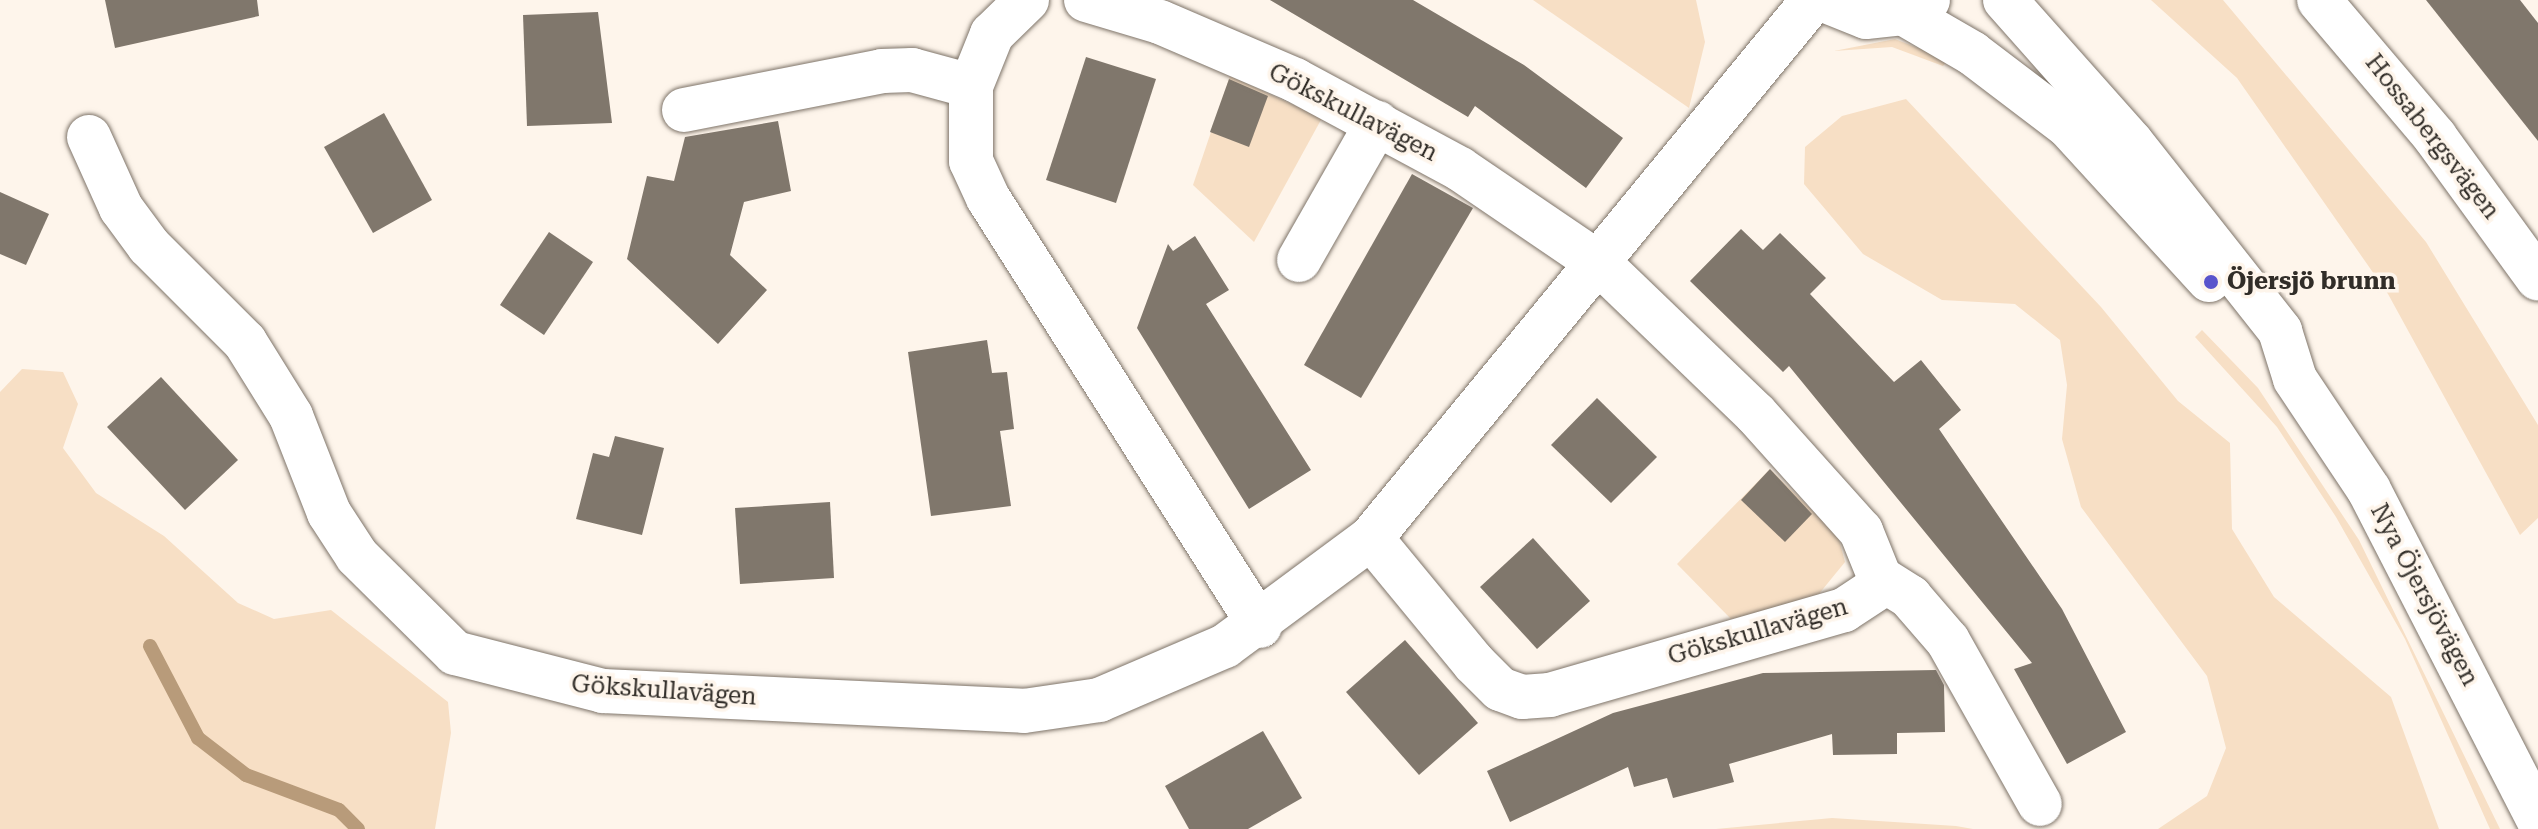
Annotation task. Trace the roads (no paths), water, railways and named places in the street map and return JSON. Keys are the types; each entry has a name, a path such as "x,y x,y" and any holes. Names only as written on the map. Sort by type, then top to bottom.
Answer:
{"street":[{"path":"1027,0 992,34 971,86 966,132 988,198 1260,626"},
{"name":"Gökskullavägen","path":"1086,0 1160,22 1377,123 1601,265 1755,413 1851,519 1877,558 1880,578 1879,587 1844,610 1550,695 1522,697 1500,689 1474,663 1371,538"},
{"name":"Gökskullavägen","path":"89,137 121,208 149,246 245,342 291,416 329,513 357,556 455,653 603,691 1024,711 1099,700 1154,681 1260,626 1371,538 1601,265 1813,0"},
{"name":"Nya Öjersjövägen","path":"1824,0 1866,17 1916,7 2068,126 2211,282 2262,351 2295,379 2369,490 2538,819"},
{"name":"Nya Öjersjövägen","path":"2005,0 2214,243 2280,331 2295,379"},
{"name":"Hossabergsvägen","path":"2319,0 2532,254"},
{"path":"684,110 882,71 971,86"},
{"path":"1299,260 1377,123"},
{"path":"1880,578 1910,597 1948,641 2040,804"}],"waterway":[{"path":"150,646 198,738 246,775 339,810 358,829"}],"place":[{"name":"Öjersjö brunn","path":"2211,282"}]}
